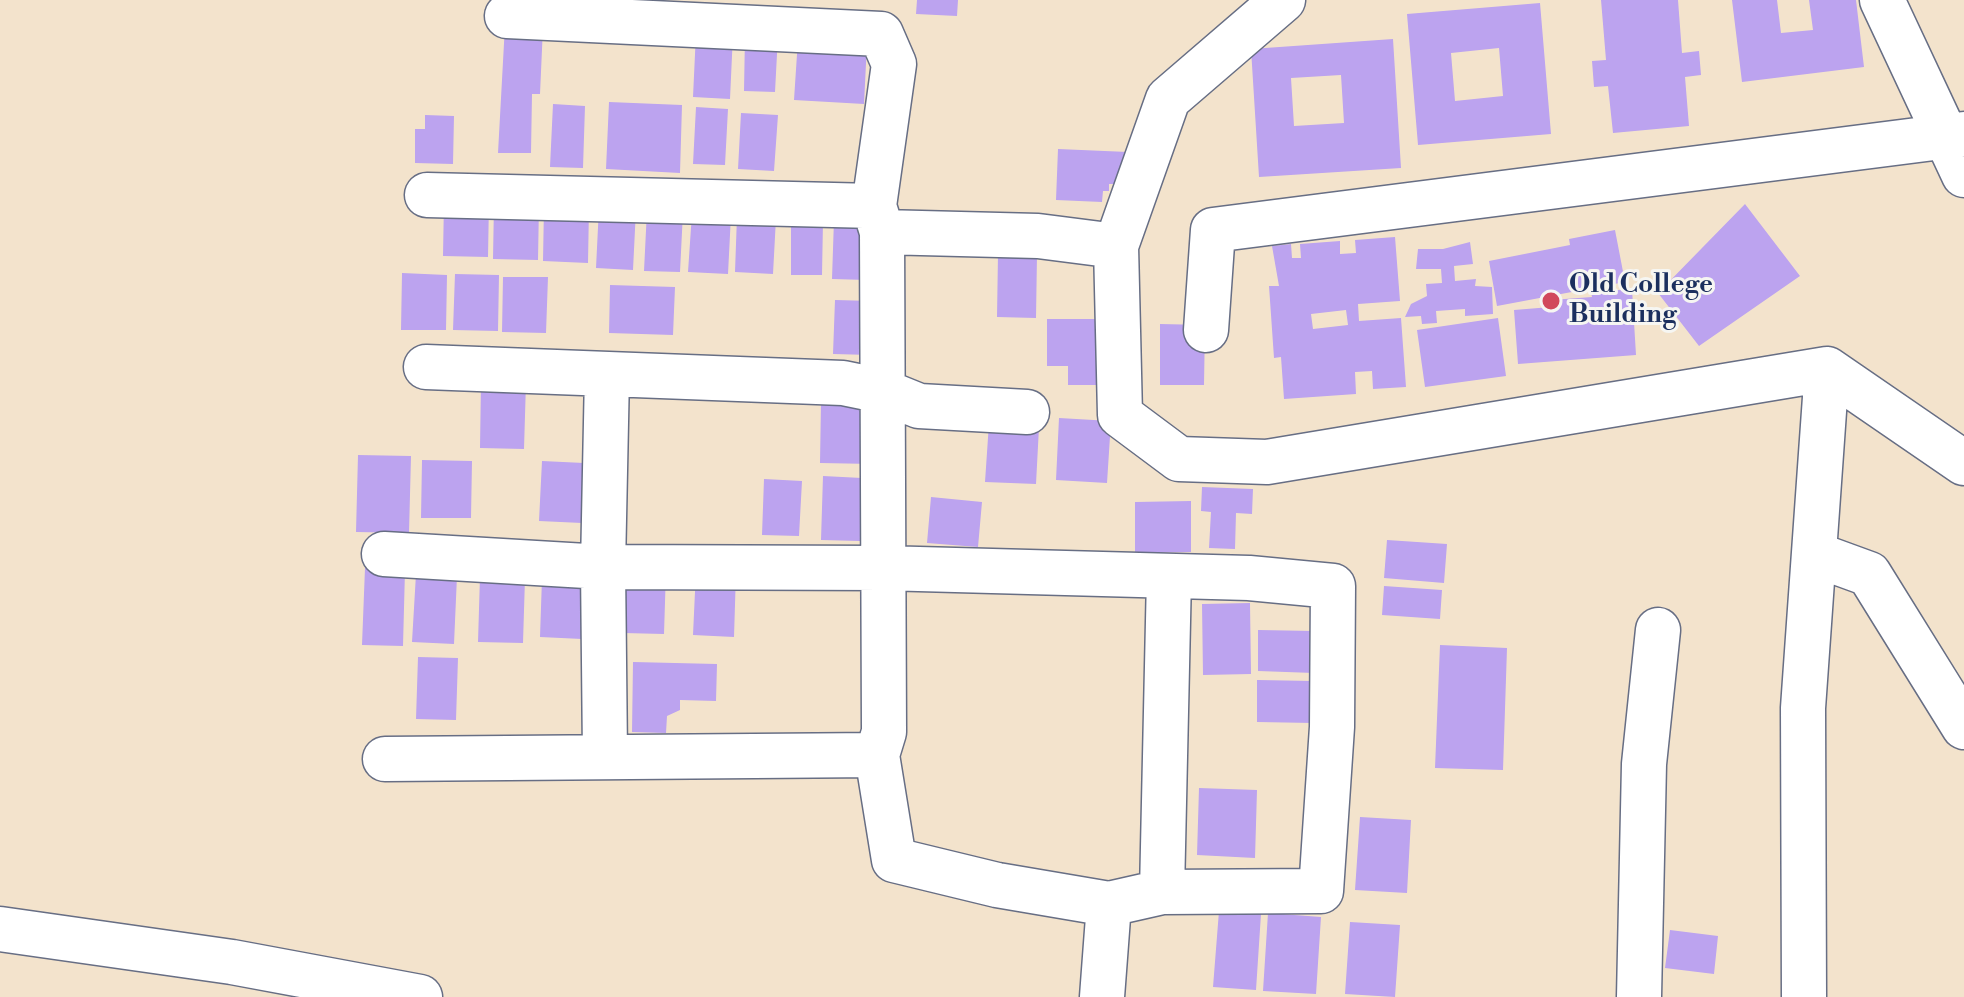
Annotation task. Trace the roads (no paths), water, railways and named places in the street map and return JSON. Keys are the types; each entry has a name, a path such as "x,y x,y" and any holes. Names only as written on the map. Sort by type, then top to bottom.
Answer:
{"street":[{"path":"1283,0 1168,99 1116,246 1120,415 1179,459 1267,462 1827,369 1964,463"},
{"path":"1206,330 1213,230 1958,149 1882,0"},
{"path":"384,554 603,567 882,568 1249,578 1333,586 1332,727 1321,891 1162,892 1109,904 997,885 894,860 877,755 884,732 882,568 882,391 878,219 894,64 881,17 507,16"},
{"path":"427,195 878,219 1116,246"},
{"path":"426,367 843,383 882,391 919,406 1027,412"},
{"path":"1804,997 1803,708 1817,555 1827,369"},
{"path":"605,756 603,567 607,374"},
{"path":"1817,555 1869,574 1964,727"},
{"path":"1162,892 1169,576"},
{"path":"1639,997 1644,764 1658,630"},
{"path":"385,759 877,755"},
{"path":"1102,997 1109,904"},
{"path":"0,929 232,962 420,997"}],"place":[{"name":"Old College Building","path":"1551,301"}]}
